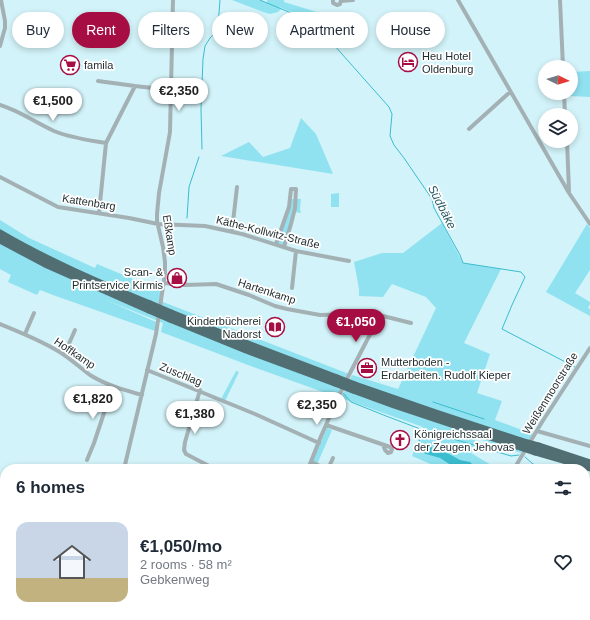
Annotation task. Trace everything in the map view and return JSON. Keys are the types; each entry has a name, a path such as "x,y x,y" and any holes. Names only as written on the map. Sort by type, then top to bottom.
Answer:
{"highway":[{"path":"0,233 18,244 150,307"},
{"path":"0,240 46,264 171,316 246,350 336,380 394,405 519,444 590,462"},
{"path":"537,449 579,464"}],"street":[{"path":"0,46 5,21 2,0"},
{"name":"Eßkamp","path":"125,464 158,327 164,283 164,247 157,214 158,198 170,136 173,0"},
{"path":"333,0 333,3 337,5 340,5 341,0 353,0"},
{"path":"458,0 569,193 590,224"},
{"path":"560,0 563,60"},
{"path":"98,81 171,90"},
{"path":"99,213 106,143 135,86"},
{"path":"469,129 510,92"},
{"path":"0,105 70,137 106,143"},
{"path":"567,148 569,193"},
{"name":"Kattenbarg","path":"0,177 58,207 158,224"},
{"path":"232,231 237,187"},
{"path":"276,244 289,207 291,189 296,190 295,208 284,247"},
{"name":"Käthe-Kollwitz-Straße","path":"158,224 205,226 232,231 296,251 349,261"},
{"path":"292,288 296,251"},
{"name":"Hartenkamp","path":"164,283 185,285 216,284 250,295 275,306 320,315 358,314 383,316 411,323"},
{"path":"25,334 34,313"},
{"path":"316,464 311,462 326,425 355,363 380,316"},
{"name":"Hoffkamp","path":"0,324 38,340 64,355 91,375 113,386 142,395"},
{"path":"64,355 75,330"},
{"name":"Weißenmoorstraße","path":"517,464 590,348"},
{"name":"Zuschlag","path":"147,370 200,390 319,443"},
{"path":"87,460 113,386"},
{"path":"200,390 184,450 186,454 205,464"},
{"path":"326,425 383,445"},
{"path":"537,431 590,446"},
{"path":"330,464 333,458"}],"shaded area":[{"path":"232,0 260,0 267,3 267,0 284,0 284,2 317,12 291,12 279,7 281,9 278,12 270,14 268,12 263,12"},
{"path":"590,71 590,97 578,96 578,72"},
{"path":"301,118 316,134 333,174 221,156 249,142 263,157 290,148"},
{"path":"339,193 339,207 331,207 331,194"},
{"path":"290,199 301,199 301,213 294,212 284,247 276,244"},
{"path":"0,220 29,238 95,268 97,264 150,286 161,288 160,300 163,302 349,374 337,397 161,332 163,323 106,300 156,322 155,331 40,290 37,295 8,282 11,275 0,269"},
{"path":"442,223 463,263 501,269 464,343 490,354 477,393 502,401 495,420 533,434 521,453 476,438 471,453 490,464 430,464 412,456 423,427 341,398 352,375 398,389 436,308 426,297 392,284 383,297 359,296 354,262 382,253 403,253"},
{"path":"587,224 590,228 590,270 575,293 590,302 588,308 590,309 590,316 546,292"},
{"path":"236,371 239,372 225,401 221,399"},
{"path":"327,428 332,430 317,464 311,464"},
{"path":"425,443 432,448 472,464 449,464 440,458 421,451 421,445"}],"waterway":[{"path":"202,149 201,109 203,59 205,46 215,33 218,26 220,0"},
{"name":"Südbäke","path":"260,0 308,20 318,27 389,107 392,114 390,136 394,145 432,199 434,208 463,263 521,272 525,277 502,329 575,367"},
{"path":"187,218 189,187 199,157"},
{"path":"343,393 351,402 423,430 511,456 519,455"},
{"path":"433,402 484,419"},
{"path":"419,442 423,430"},
{"path":"525,457 533,464"}],"place":[{"name":"Heu Hotel Oldenburg","path":"408,62"},
{"name":"famila","path":"70,65"},
{"name":"Scan- & Printservice Kirmis","path":"177,278"},
{"name":"Kinderbücherei Nadorst","path":"275,327"},
{"name":"Mutterboden - Erdarbeiten. Rudolf Kieper","path":"367,368"},
{"name":"Königreichssaal der Zeugen Jehovas","path":"400,440"}]}
